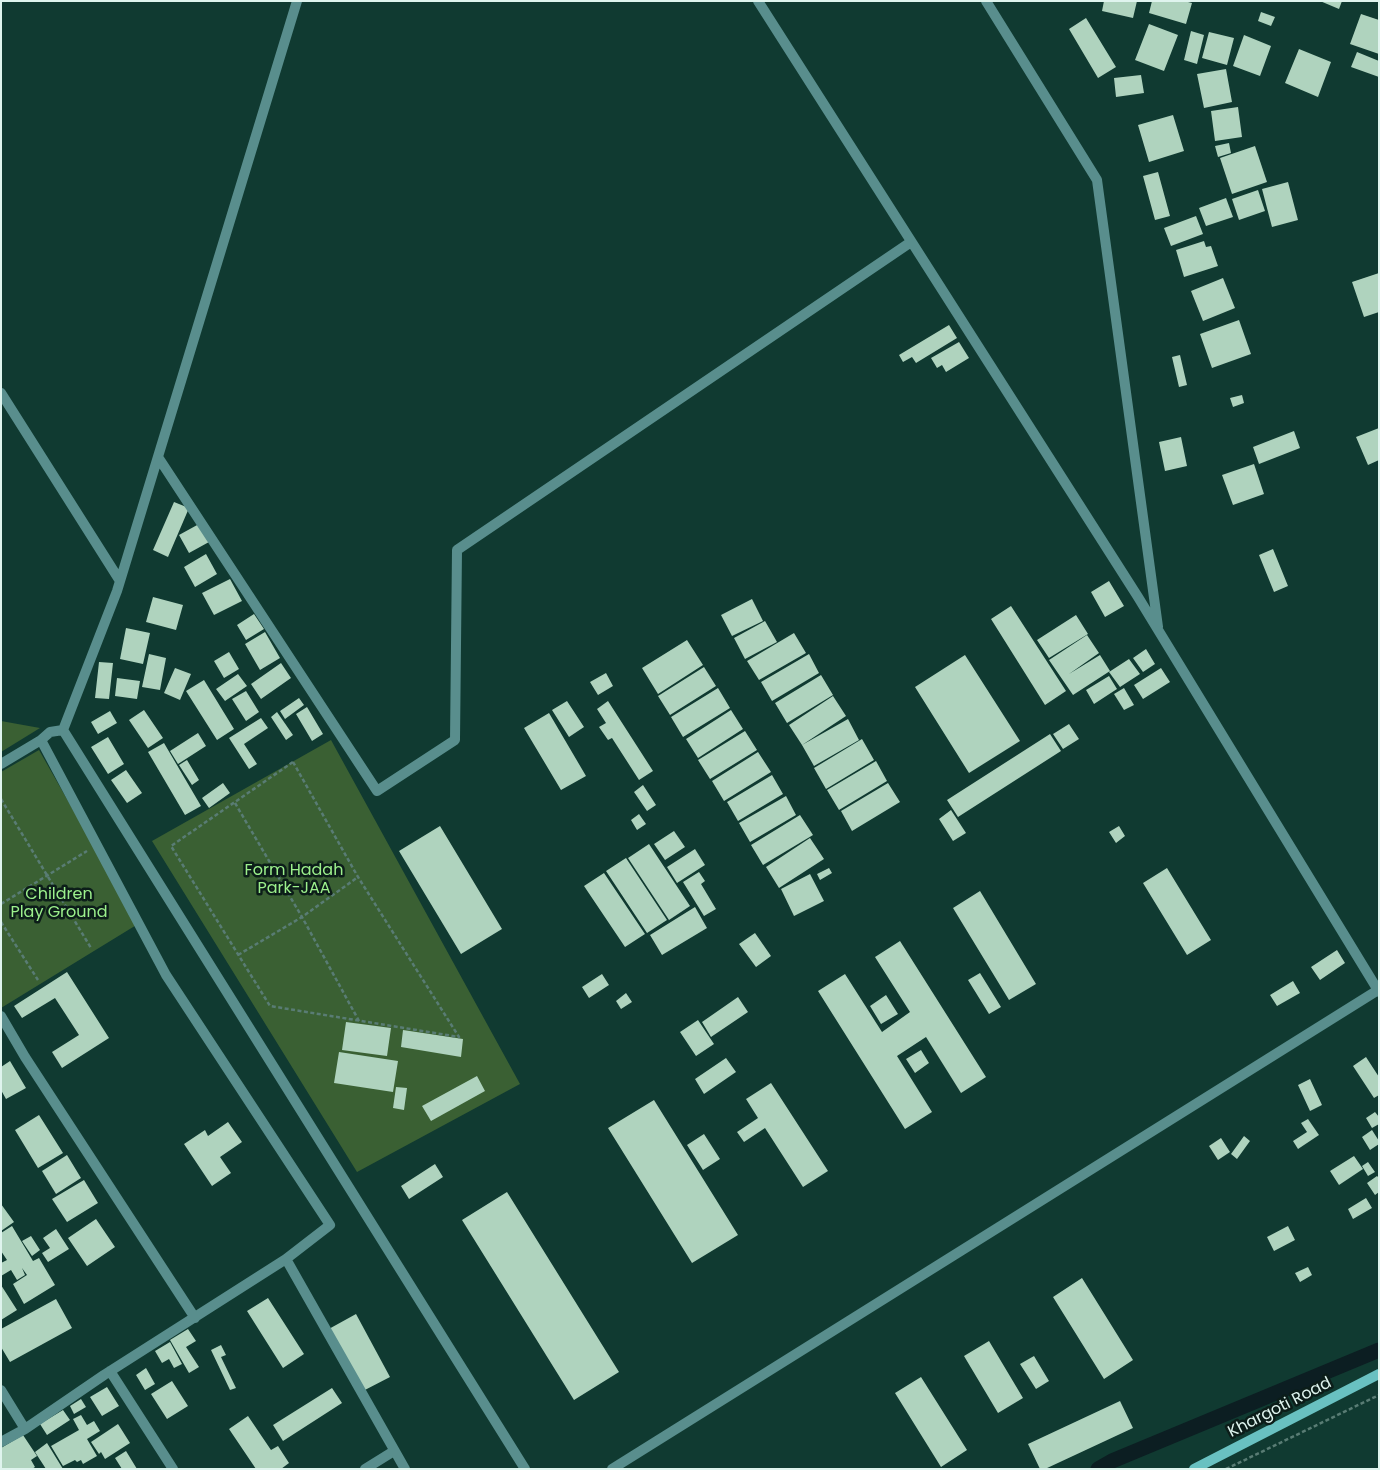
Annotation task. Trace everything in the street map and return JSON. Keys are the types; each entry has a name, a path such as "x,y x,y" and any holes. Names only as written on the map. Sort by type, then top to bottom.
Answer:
{"main road":[{"name":"Khargoti Road","path":"1194,1469 1379,1374"}],"street":[{"path":"63,730 120,581 297,1"},
{"path":"612,1469 1378,991 1138,597 758,1"},
{"path":"986,1 1097,180 1159,632"},
{"path":"158,457 377,791 455,740 457,550 911,242"},
{"path":"1,394 120,581"},
{"path":"1,764 41,740 50,732 63,730"},
{"path":"63,730 525,1469"},
{"path":"1,1442 25,1429 110,1371 286,1259 330,1225 166,974 41,740"},
{"path":"1,1016 25,1057 194,1318"},
{"path":"286,1259 405,1469"},
{"path":"110,1371 173,1469"},
{"path":"1,1390 25,1429"},
{"path":"365,1469 394,1451"}],"path":[{"path":"293,762 358,877 459,1037 270,1006 171,846 235,802 293,762"},
{"path":"1,798 91,948"},
{"path":"235,802 302,917 359,1021"},
{"path":"1,904 97,845"},
{"path":"238,955 302,917 358,877"},
{"path":"1,922 38,980"},
{"path":"1226,1469 1379,1395"}],"green space":[{"path":"1,721 40,728 1,752"},
{"name":"Form Hadah Park-JAA","path":"331,740 520,1084 357,1172 152,841"},
{"name":"Children Play Ground","path":"39,750 138,924 1,1008 1,772"}],"building":[{"path":"1104,1 1137,1 1133,18 1102,11"},
{"path":"1152,1 1184,1 1192,3 1186,24 1149,13"},
{"path":"1320,1 1342,1 1339,9"},
{"path":"1261,12 1275,17 1271,26 1258,21"},
{"path":"1361,14 1379,20 1379,54 1350,44"},
{"path":"1086,18 1116,67 1098,78 1069,29"},
{"path":"1149,24 1178,35 1164,71 1135,60"},
{"path":"1191,31 1204,35 1197,64 1184,60"},
{"path":"1209,32 1234,38 1227,65 1202,58"},
{"path":"1244,35 1271,46 1260,76 1233,66"},
{"path":"1299,49 1331,62 1318,97 1285,83"},
{"path":"1357,52 1379,61 1379,77 1351,67"},
{"path":"1226,69 1232,102 1204,108 1197,74"},
{"path":"1141,75 1144,93 1116,97 1114,78"},
{"path":"1238,107 1242,137 1215,141 1211,111"},
{"path":"1173,115 1184,151 1149,162 1138,125"},
{"path":"1229,143 1231,153 1218,157 1215,146"},
{"path":"1255,146 1267,182 1232,194 1220,158"},
{"path":"1158,172 1170,216 1155,220 1143,176"},
{"path":"1288,182 1298,220 1272,227 1262,189"},
{"path":"1258,190 1265,211 1239,220 1232,199"},
{"path":"1226,198 1233,217 1206,226 1199,208"},
{"path":"1196,216 1203,234 1171,246 1164,228"},
{"path":"1204,241 1206,247 1211,246 1218,266 1184,277 1176,250"},
{"path":"1379,273 1379,312 1364,317 1352,282"},
{"path":"1223,278 1235,308 1203,321 1191,291"},
{"path":"1239,320 1251,354 1212,368 1200,334"},
{"path":"949,325 957,338 916,363 912,357 903,362 899,355"},
{"path":"959,342 969,358 946,372 942,365 937,368 931,358"},
{"path":"1180,355 1187,385 1179,387 1172,357"},
{"path":"1242,395 1244,403 1233,407 1230,398"},
{"path":"1379,428 1379,460 1368,465 1356,437"},
{"path":"1294,431 1300,448 1259,464 1253,447"},
{"path":"1181,437 1187,466 1165,471 1159,442"},
{"path":"1254,464 1264,494 1233,505 1222,475"},
{"path":"174,502 189,508 168,557 153,550"},
{"path":"199,524 209,542 189,553 179,535"},
{"path":"1273,549 1288,586 1274,592 1259,555"},
{"path":"206,554 217,574 195,587 184,567"},
{"path":"230,579 242,601 214,615 202,593"},
{"path":"1109,581 1124,606 1105,617 1091,592"},
{"path":"153,597 183,605 176,630 146,622"},
{"path":"752,599 763,621 732,636 721,615"},
{"path":"1011,606 1066,691 1045,705 991,619"},
{"path":"254,614 264,629 246,640 237,625"},
{"path":"1076,615 1088,634 1049,658 1037,640"},
{"path":"765,621 777,642 745,659 734,638"},
{"path":"126,628 150,633 143,664 120,659"},
{"path":"265,632 280,658 260,670 245,644"},
{"path":"794,633 806,653 759,680 747,661"},
{"path":"1087,635 1099,653 1069,674 1100,655 1110,671 1073,695 1049,660"},
{"path":"687,640 703,665 658,694 642,668"},
{"path":"1146,649 1155,664 1143,672 1133,658"},
{"path":"229,652 239,669 224,678 214,661"},
{"path":"149,654 166,658 160,690 142,687"},
{"path":"809,654 819,673 772,701 761,682"},
{"path":"965,655 1020,741 969,773 915,687"},
{"path":"1129,659 1140,674 1120,687 1109,672"},
{"path":"99,662 113,663 109,699 95,698"},
{"path":"281,663 291,678 261,699 251,684"},
{"path":"704,667 716,686 670,715 658,696"},
{"path":"175,668 191,674 180,700 164,693"},
{"path":"1161,668 1170,682 1143,699 1134,685"},
{"path":"606,673 613,686 598,695 590,682"},
{"path":"238,674 247,686 225,701 216,689"},
{"path":"821,675 833,695 787,723 775,703"},
{"path":"1109,676 1117,689 1094,704 1086,690"},
{"path":"117,678 140,681 137,699 115,696"},
{"path":"204,680 234,729 217,740 186,691"},
{"path":"718,688 730,708 683,737 671,717"},
{"path":"1124,688 1134,705 1124,710 1114,694"},
{"path":"246,691 259,712 246,721 232,699"},
{"path":"833,696 846,716 802,745 789,725"},
{"path":"299,698 304,705 285,719 280,711"},
{"path":"567,701 584,727 569,737 552,710"},
{"path":"608,701 653,771 639,780 612,738 608,740 599,727 606,723 597,709"},
{"path":"307,707 323,734 312,741 296,714"},
{"path":"144,710 163,738 148,748 129,720"},
{"path":"731,710 743,729 698,758 686,739"},
{"path":"110,711 117,723 98,734 91,722"},
{"path":"277,712 293,735 286,740 271,717"},
{"path":"549,713 586,776 561,790 524,728"},
{"path":"261,718 268,728 244,744 257,764 249,769 229,738"},
{"path":"848,719 859,740 814,766 802,745"},
{"path":"1069,724 1079,739 1063,749 1053,734"},
{"path":"745,731 757,750 710,779 698,760"},
{"path":"198,733 206,746 178,764 170,751"},
{"path":"1050,734 1061,751 958,817 947,800"},
{"path":"108,737 124,764 108,774 91,747"},
{"path":"862,739 874,760 826,789 814,768"},
{"path":"164,743 201,806 185,815 148,752"},
{"path":"758,752 771,772 724,801 712,781"},
{"path":"187,760 199,780 192,785 179,765"},
{"path":"876,761 887,781 839,810 827,790"},
{"path":"126,770 142,793 127,803 111,780"},
{"path":"772,775 783,794 738,821 727,802"},
{"path":"223,783 230,793 209,808 202,798"},
{"path":"888,783 900,802 852,831 841,811"},
{"path":"643,785 656,805 647,811 634,792"},
{"path":"786,796 796,815 750,842 739,823"},
{"path":"951,810 966,833 953,841 939,819"},
{"path":"639,814 646,824 637,830 631,820"},
{"path":"800,815 813,835 763,865 751,845"},
{"path":"440,826 502,929 461,954 399,851"},
{"path":"1119,826 1125,836 1116,843 1109,832"},
{"path":"674,831 685,847 665,860 654,844"},
{"path":"810,838 824,859 779,888 766,867"},
{"path":"649,844 690,906 669,920 628,858"},
{"path":"695,849 705,865 677,883 667,867"},
{"path":"626,858 667,920 647,933 606,871"},
{"path":"829,868 832,873 820,880 817,874"},
{"path":"1167,868 1211,940 1187,955 1143,883"},
{"path":"699,872 705,881 701,884 716,909 704,916 683,882"},
{"path":"604,873 645,934 625,947 584,886"},
{"path":"810,874 824,901 794,916 781,889"},
{"path":"980,891 1036,984 1009,1000 953,908"},
{"path":"695,907 707,928 662,955 650,935"},
{"path":"755,933 771,956 756,967 739,944"},
{"path":"900,941 986,1077 961,1093 926,1037 897,1056 932,1112 905,1129 818,991 845,974 882,1032 910,1012 875,957"},
{"path":"1337,950 1345,963 1320,980 1311,967"},
{"path":"67,972 109,1038 62,1068 52,1052 79,1035 55,998 22,1018 14,1006"},
{"path":"980,973 1001,1007 989,1014 968,980"},
{"path":"602,974 609,985 589,998 582,987"},
{"path":"1293,981 1300,993 1277,1006 1270,995"},
{"path":"626,993 632,1002 621,1009 616,1001"},
{"path":"886,995 898,1014 881,1024 870,1006"},
{"path":"738,997 748,1012 711,1037 702,1022"},
{"path":"698,1020 714,1044 696,1056 680,1032"},
{"path":"346,1022 391,1028 387,1056 342,1050"},
{"path":"403,1030 463,1039 461,1057 401,1047"},
{"path":"921,1050 929,1063 915,1073 906,1059"},
{"path":"339,1052 398,1061 393,1092 334,1083"},
{"path":"1366,1057 1379,1077 1379,1095 1374,1098 1353,1066"},
{"path":"726,1058 736,1072 704,1094 695,1079"},
{"path":"10,1061 26,1088 6,1099 1,1090 1,1067"},
{"path":"477,1076 485,1091 431,1121 422,1106"},
{"path":"1310,1079 1322,1105 1310,1111 1298,1085"},
{"path":"771,1083 828,1171 803,1187 765,1128 744,1142 737,1132 758,1118 746,1099"},
{"path":"396,1087 407,1088 404,1110 393,1108"},
{"path":"654,1100 738,1235 692,1263 608,1128"},
{"path":"1375,1112 1379,1117 1379,1124 1372,1128 1366,1118"},
{"path":"39,1115 63,1153 38,1168 15,1130"},
{"path":"1308,1119 1319,1135 1298,1149 1293,1141 1307,1132 1301,1123"},
{"path":"228,1122 242,1142 220,1157 231,1173 212,1186 184,1144 205,1130 208,1136"},
{"path":"1372,1130 1379,1144 1370,1150 1362,1137"},
{"path":"704,1134 720,1159 703,1170 687,1145"},
{"path":"1244,1136 1250,1141 1237,1159 1231,1154"},
{"path":"1221,1138 1230,1152 1218,1160 1209,1146"},
{"path":"67,1155 81,1178 56,1194 42,1171"},
{"path":"1354,1156 1363,1169 1339,1185 1330,1171"},
{"path":"1368,1162 1375,1172 1368,1176 1362,1166"},
{"path":"435,1164 443,1177 409,1199 401,1186"},
{"path":"1377,1176 1379,1178 1379,1192 1375,1195 1367,1183"},
{"path":"84,1180 98,1203 67,1222 52,1199"},
{"path":"507,1192 619,1372 574,1400 462,1220"},
{"path":"1366,1198 1372,1208 1353,1219 1348,1209"},
{"path":"1,1204 14,1222 1,1231"},
{"path":"96,1219 115,1247 87,1266 68,1238"},
{"path":"12,1226 33,1261 39,1258 55,1285 24,1304 13,1284 27,1275 22,1268 25,1275 17,1280 11,1270 1,1276 1,1263 7,1260 1,1251 1,1233"},
{"path":"1288,1226 1295,1240 1274,1251 1267,1237"},
{"path":"56,1229 69,1249 48,1262 42,1253 50,1248 43,1238"},
{"path":"31,1236 40,1250 32,1256 22,1241"},
{"path":"1308,1267 1312,1275 1300,1282 1295,1273"},
{"path":"1082,1278 1133,1360 1104,1379 1053,1297"},
{"path":"1,1285 17,1310 1,1320"},
{"path":"268,1298 304,1354 283,1368 247,1311"},
{"path":"56,1299 72,1328 10,1362 1,1347 1,1329"},
{"path":"356,1314 390,1377 361,1392 327,1330"},
{"path":"188,1329 196,1341 186,1347 199,1367 189,1373 170,1340"},
{"path":"989,1341 1023,1398 998,1413 964,1356"},
{"path":"170,1342 182,1364 174,1368 169,1359 162,1363 155,1351"},
{"path":"221,1345 226,1355 221,1357 236,1388 230,1390 211,1350"},
{"path":"1034,1356 1049,1381 1036,1389 1020,1364"},
{"path":"146,1368 155,1384 145,1390 136,1375"},
{"path":"921,1377 967,1450 941,1467 895,1393"},
{"path":"172,1381 188,1406 167,1419 151,1394"},
{"path":"107,1387 119,1406 102,1416 90,1397"},
{"path":"332,1388 342,1403 283,1441 273,1425"},
{"path":"81,1399 86,1407 74,1414 70,1406"},
{"path":"1120,1401 1133,1428 1045,1469 1040,1469 1028,1444"},
{"path":"63,1410 70,1420 47,1435 40,1424"},
{"path":"81,1415 87,1425 94,1421 100,1431 87,1439 97,1456 83,1464 81,1460 77,1462 75,1460 63,1466 51,1446 79,1430 73,1419"},
{"path":"248,1416 271,1450 278,1446 289,1463 281,1469 256,1469 229,1429"},
{"path":"118,1424 130,1443 105,1459 91,1442"},
{"path":"23,1435 37,1456 31,1460 35,1467 32,1469 1,1469 1,1448"},
{"path":"47,1443 63,1469 46,1469 35,1452"},
{"path":"126,1451 137,1469 122,1469 115,1458"}],"waterway":[{"path":"1098,1469 1112,1461 1379,1350"}]}
